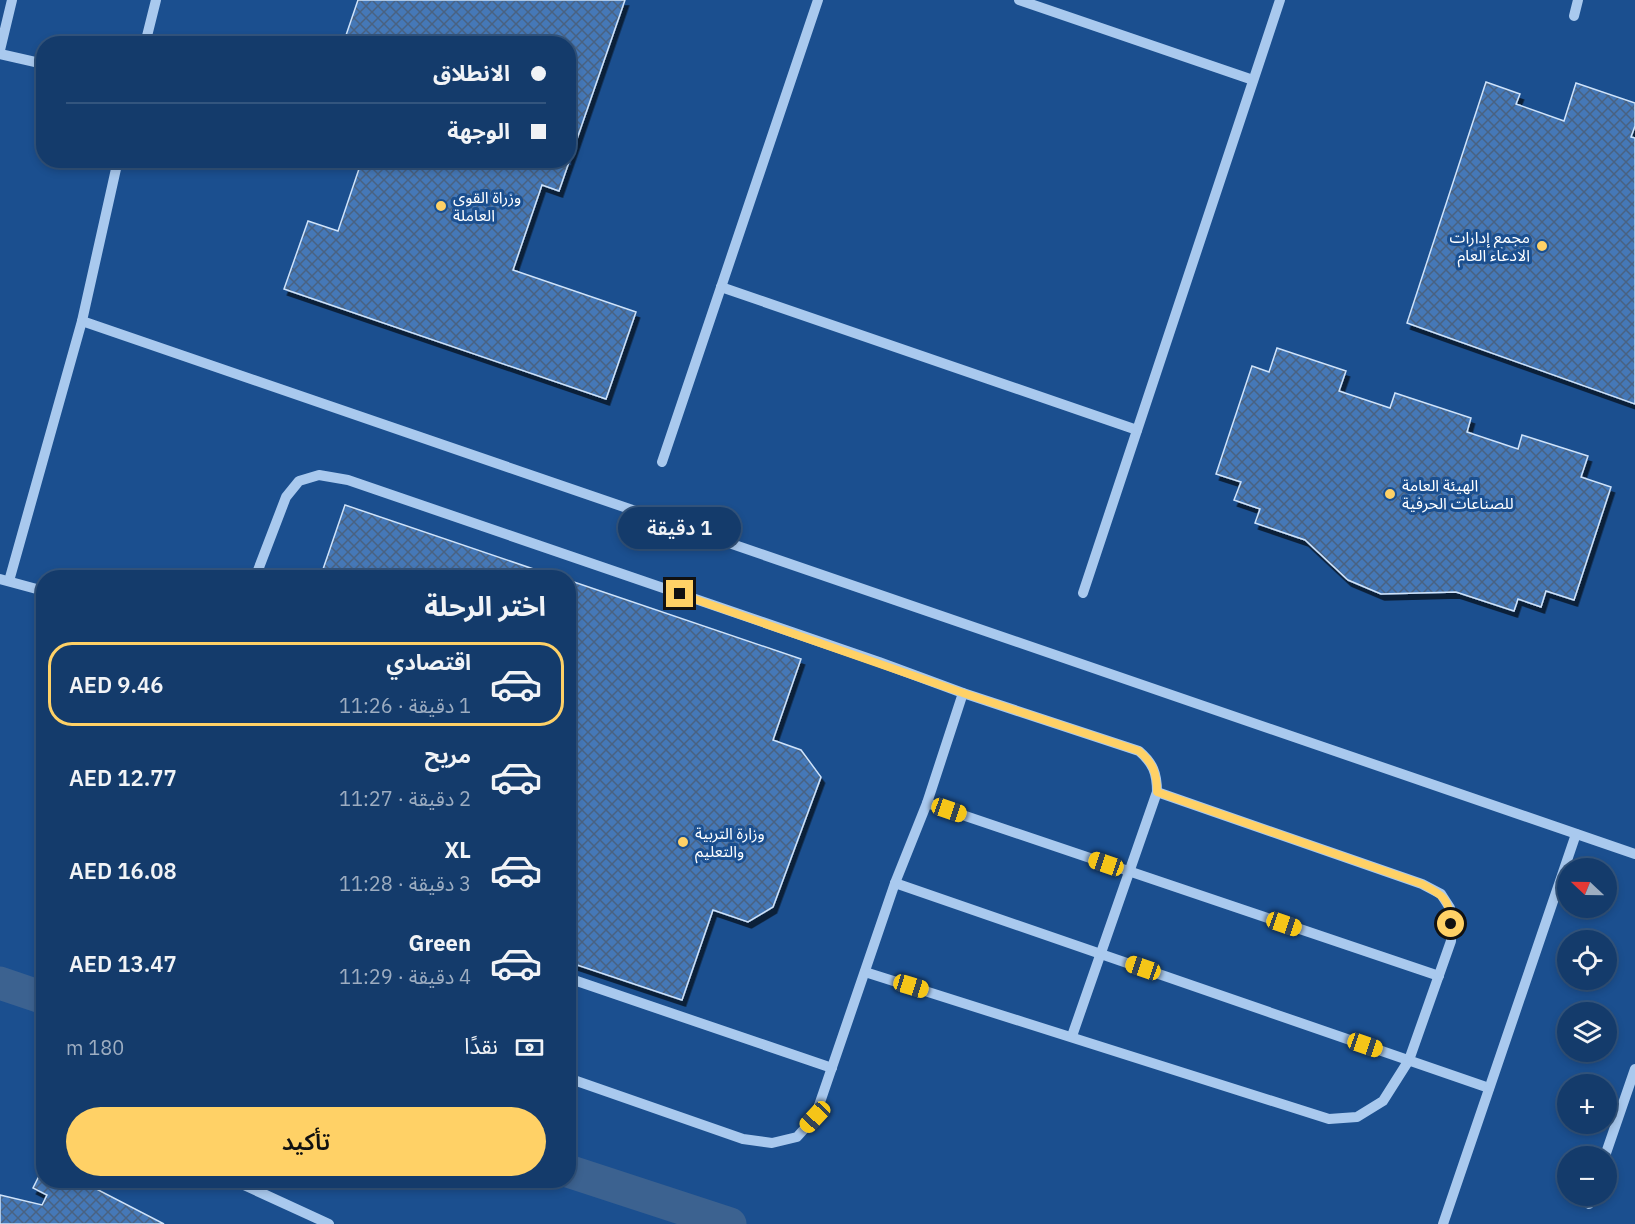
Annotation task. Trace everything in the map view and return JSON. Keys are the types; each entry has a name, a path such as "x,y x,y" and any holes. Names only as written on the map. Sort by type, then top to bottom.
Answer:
{"lane":[{"path":"12,0 0,52 36,62"},
{"path":"147,36 156,0"},
{"path":"662,462 818,0"},
{"path":"1019,0 1253,81"},
{"path":"1083,593 1280,0"},
{"path":"1574,16 1578,0"},
{"path":"36,589 5,580 82,321 116,168"},
{"path":"721,287 1137,430"},
{"path":"82,321 1635,854"},
{"path":"258,570 285,497 298,481 319,475 348,480 879,662 963,693 1139,751 1150,760 1157,775 1157,792 1099,953 1072,1036"},
{"path":"576,1081 743,1139 772,1143 796,1137 815,1117 895,883 927,803 963,693"},
{"path":"866,972 1329,1119 1357,1118 1383,1101 1409,1060 1451,941 1450,908 1441,894 1422,884 1157,792"},
{"path":"927,803 1439,976"},
{"path":"1443,1224 1576,834"},
{"path":"895,883 1490,1088"},
{"path":"576,981 832,1068"},
{"path":"1608,1146 1635,1069"},
{"path":"250,1188 329,1224"}],"building":[{"name":"وزراة القوى العاملة","path":"358,0 625,0 576,142 576,36 346,36"},
{"path":"1486,82 1520,94 1516,104 1564,121 1576,83 1635,103 1635,126 1631,137 1635,138 1635,404 1407,323"},
{"name":"وزراة القوى العاملة","path":"359,168 567,168 559,191 542,185 513,270 636,312 606,399 284,289 308,221 338,231"},
{"path":"1277,348 1346,371 1339,391 1390,408 1395,393 1471,418 1467,432 1518,449 1522,435 1588,456 1581,477 1611,487 1574,600 1546,591 1541,607 1518,599 1514,611 1456,592 1381,594 1348,580 1305,540 1255,523 1260,509 1234,500 1241,482 1216,474 1252,366 1269,372"},
{"path":"345,505 536,570 323,570"},
{"name":"وزارة التربية والتعليم","path":"576,583 801,659 773,740 801,750 821,777 773,907 748,922 713,910 682,1000 576,965"},
{"path":"36,1182 36,1188 94,1188 164,1224 0,1224 0,1195 42,1205 47,1195 33,1188"}],"waterway":[{"path":"0,983 36,995"},
{"path":"576,1174 730,1224"}],"place":[{"name":"وزراة القوى العاملة","path":"441,206"},
{"name":"مجمع إدارات الادعاء العام","path":"1542,246"},
{"name":"الهيئة العامة للصناعات الحرفية","path":"1390,494"},
{"name":"وزارة التربية والتعليم","path":"683,842"}],"route":[{"path":"680,594 963,693 1139,751 1150,760 1157,775 1157,792 1422,884 1441,894 1450,908 1451,924"}]}
